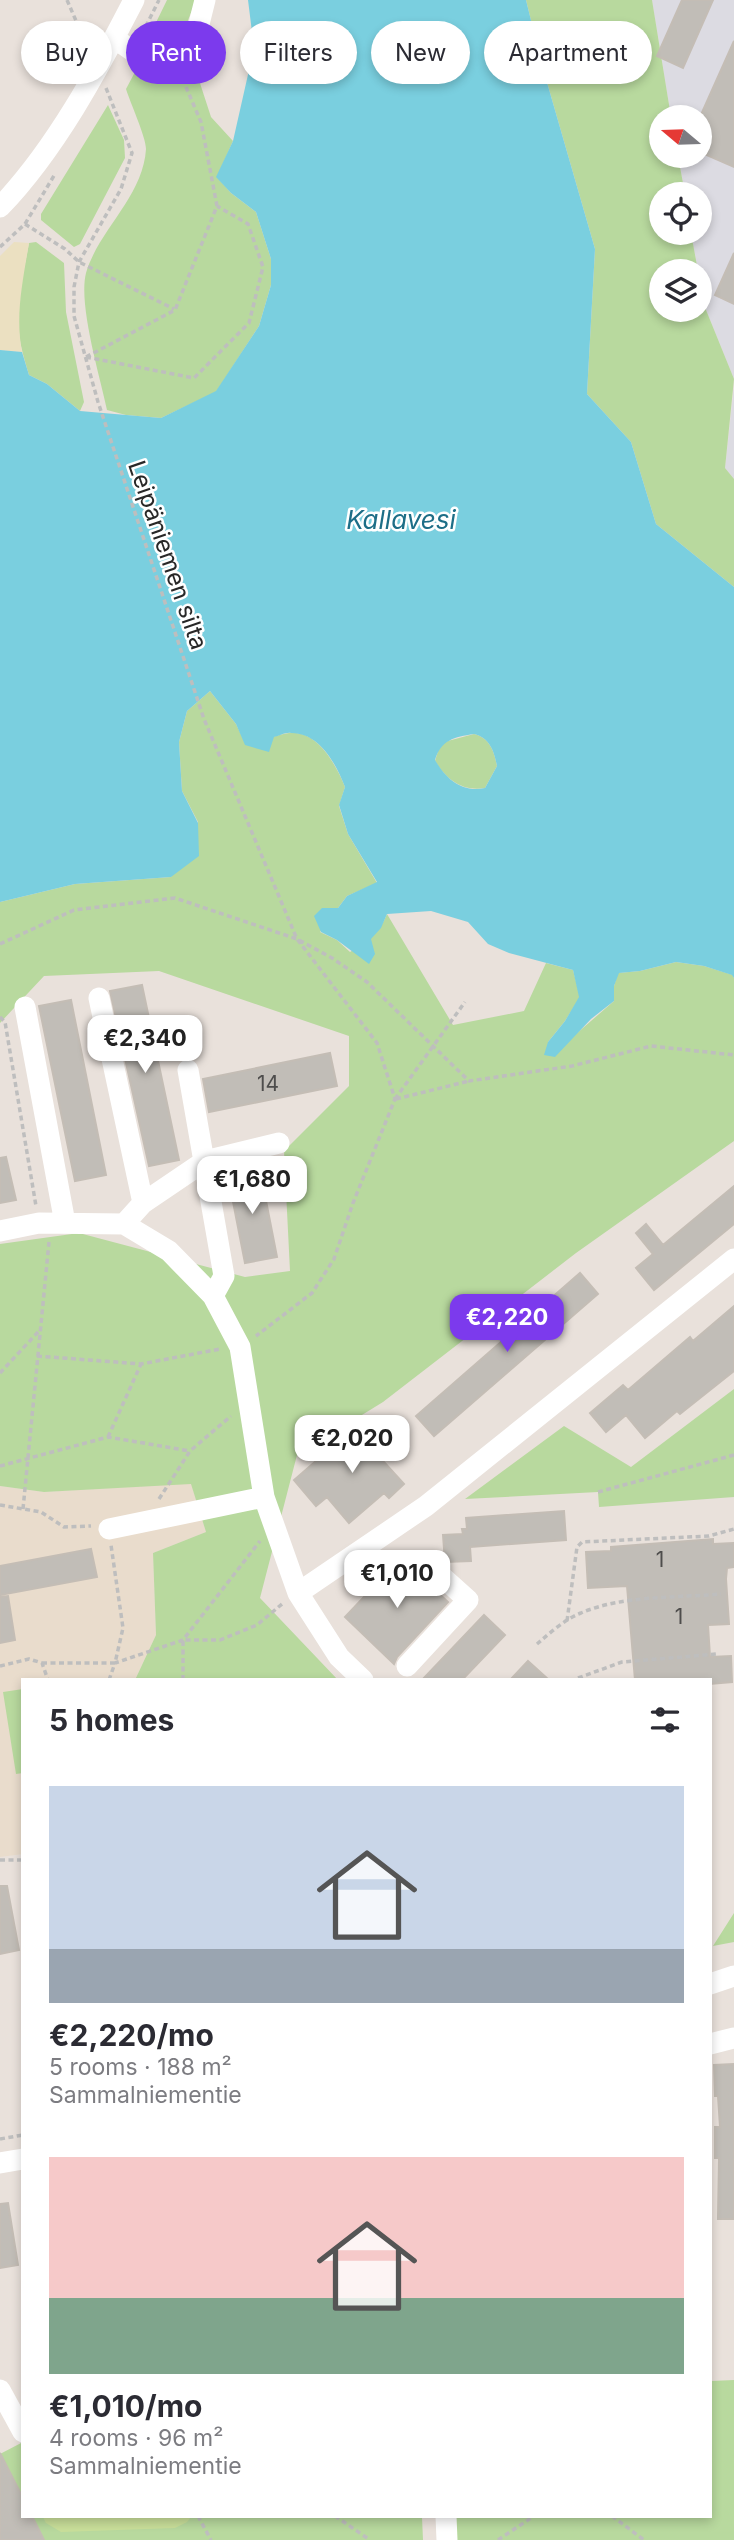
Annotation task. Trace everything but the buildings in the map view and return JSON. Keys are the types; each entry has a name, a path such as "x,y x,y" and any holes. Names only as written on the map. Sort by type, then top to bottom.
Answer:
{"street":[{"path":"0,207 62,126 92,79 134,0"},
{"path":"200,21 205,0"},
{"path":"114,38 126,46"},
{"path":"99,999 143,1203"},
{"path":"25,1007 51,1226"},
{"path":"188,1070 225,1276 213,1296"},
{"path":"124,1224 143,1203 205,1161 279,1143"},
{"path":"0,1231 51,1226 124,1224 169,1251 213,1296 231,1348 264,1497 298,1593 339,1657 361,1678"},
{"path":"298,1593 426,1506 734,1259"},
{"path":"109,1529 264,1497"},
{"path":"407,1666 468,1600 429,1564"},
{"path":"712,1983 734,1976"},
{"path":"712,2044 734,2038"},
{"path":"0,2163 21,2159"},
{"path":"0,2390 21,2428"},
{"path":"446,2518 447,2540"}],"path":[{"path":"86,357 175,310 217,206 201,122 185,84"},
{"path":"79,262 121,189 132,153 122,124"},
{"path":"86,357 194,379 249,323 263,267 248,224 217,206"},
{"path":"25,224 65,249 79,262 175,310"},
{"name":"Leipäniemen silta","path":"79,262 74,287 74,316 98,402 204,719 298,939 377,1042 395,1100"},
{"path":"0,944 74,910 175,898 298,939 367,982 469,1081"},
{"path":"37,1356 141,1364 231,1348 312,1293 334,1259 353,1203 395,1100 466,1002"},
{"path":"0,1017 5,1022 51,1226 23,1509"},
{"path":"395,1100 469,1081 572,1066 651,1046 734,1055"},
{"path":"0,1373 40,1330"},
{"path":"108,1437 141,1364"},
{"path":"144,1521 191,1451 235,1413"},
{"path":"0,1466 108,1437 191,1451"},
{"path":"598,1492 734,1455"},
{"path":"0,1505 41,1512 64,1527 103,1525 109,1529 123,1628 110,1678"},
{"path":"567,1621 577,1546 582,1542 709,1536 734,1529"},
{"path":"183,1678 183,1640 261,1539"},
{"path":"0,1666 29,1660 42,1663 115,1663 183,1640 220,1640 257,1625 298,1593"},
{"path":"537,1644 578,1614 600,1606 720,1594"},
{"path":"578,1678 622,1662 655,1657 717,1654"},
{"path":"42,1663 47,1678"},
{"path":"0,1860 21,1860"},
{"path":"0,2139 21,2135"},
{"path":"199,2518 211,2540"},
{"path":"338,2518 370,2540"},
{"path":"498,2540 531,2518"},
{"path":"615,2518 644,2540"}],"shaded area":[{"path":"652,0 734,0 734,379 711,322 712,259 696,259 693,245 712,245 712,182 683,182 680,168 712,168 712,105 669,105"},
{"path":"734,387 734,479 725,468"},
{"path":"191,1483 206,1532 153,1553 156,1635 136,1678 21,1678 21,1854 0,1857 0,1486 44,1492"}],"green space":[{"path":"167,0 196,0 188,21 157,21"},
{"path":"526,0 652,0 669,105 649,105 649,168 680,168 683,182 649,182 649,245 693,245 696,259 649,259 649,322 711,322 734,379 725,468 734,479 734,587 656,524 631,442 587,394 595,249 547,84 652,84 652,21 531,21"},
{"path":"129,84 200,84 211,117 233,141 217,177 231,193 256,212 271,259 271,285 259,326 216,392 161,418 126,415 107,410 85,303 86,273 92,257 129,198 143,166 145,144 126,89"},
{"path":"108,105 124,140 125,158 80,244 74,247 41,220 41,214"},
{"path":"36,242 64,263 66,312 84,402 80,411 47,384 29,375 23,354 18,321 19,298 29,243"},
{"path":"210,691 236,724 246,745 284,734 299,734 317,743 331,759 345,787 339,806 348,834 377,883 347,896 320,932 337,940 350,952 372,936 387,914 453,1025 524,1011 546,963 573,970 580,997 548,1042 576,1034 614,1001 614,986 618,973 640,971 676,962 704,966 733,975 734,978 734,1141 576,1253 383,1402 297,1455 260,1598 336,1678 136,1678 156,1635 153,1553 206,1532 191,1484 44,1492 0,1486 0,1244 79,1233 245,1277 290,1271 284,1151 349,1086 349,1036 159,971 44,976 0,1023 0,902 75,884 171,877 198,822 182,791 179,742 187,711"},
{"path":"474,734 490,746 497,766 485,788 469,788 456,783 435,761 444,742"},
{"path":"734,1389 734,1497 599,1507 598,1492 465,1499 564,1426 631,1467"},
{"path":"21,1689 21,1773 16,1774 3,1692"},
{"path":"734,1913 734,1942 713,1946"},
{"path":"734,2380 734,2540 439,2540 450,2518 712,2518 712,2381"},
{"path":"21,2443 21,2496 0,2454"},
{"path":"32,2518 422,2518 423,2540 43,2540"},
{"path":"44,2518 190,2518 175,2528 61,2532 46,2523"}],"sand":[{"path":"14,242 29,243 20,311 22,352 0,350 0,256"}],"water":[{"name":"Kallavesi","path":"248,0 526,0 531,21 484,21 484,84 547,84 595,249 587,394 631,442 656,524 734,587 734,978 704,966 676,962 619,973 614,986 614,1001 591,1019 555,1057 544,1055 548,1042 579,997 573,970 509,953 488,944 468,922 431,911 387,914 381,928 371,939 375,954 369,964 337,940 321,932 314,916 322,908 338,908 347,896 377,882 348,834 339,805 345,787 332,760 318,744 301,734 289,733 274,737 269,752 245,745 236,724 210,691 187,711 179,742 182,791 198,823 199,856 171,877 75,884 0,902 0,350 22,352 29,375 47,384 80,411 161,418 216,391 259,326 271,285 271,259 256,212 231,193 216,177 233,141 246,84 357,84 357,21 251,21","holes":["474,734 490,746 497,766 485,788 469,788 456,783 444,773 435,760 441,748 449,741"]}]}
